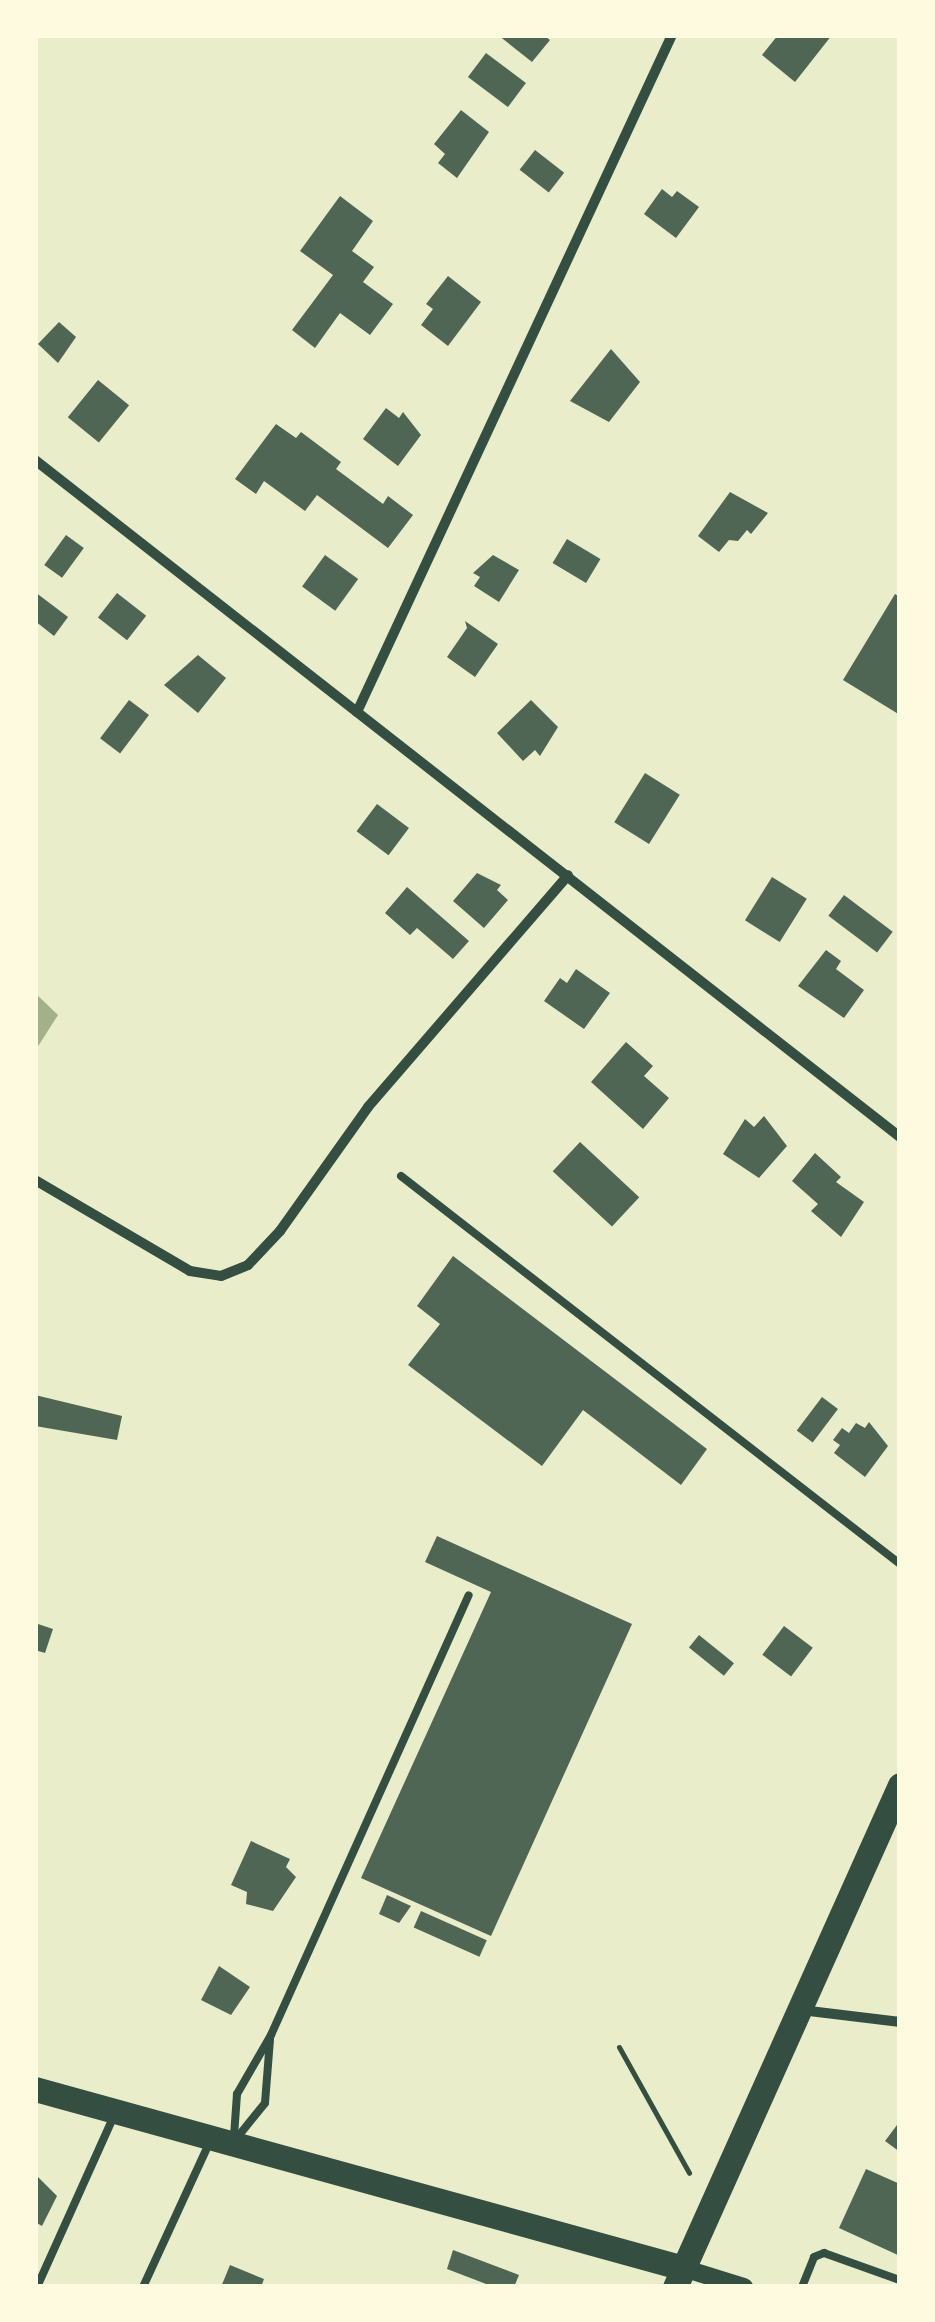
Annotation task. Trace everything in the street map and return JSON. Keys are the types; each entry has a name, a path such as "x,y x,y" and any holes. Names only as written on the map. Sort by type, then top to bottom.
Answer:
{"main road":[{"path":"35,2088 224,2138 679,2278 900,1785"}],"street":[{"path":"357,712 672,35"},
{"path":"35,460 900,1137"},
{"path":"35,1180 190,1271 221,1276 248,1265 280,1232 368,1108 568,875"},
{"path":"800,2009 900,2022"},
{"path":"679,2278 744,2287"}],"lane":[{"path":"402,1176 900,1564"},
{"path":"143,2287 224,2138 237,2094 271,2035 469,1595"},
{"path":"224,2138 265,2102 271,2035"},
{"path":"37,2287 116,2110"},
{"path":"802,2287 814,2257 824,2253 900,2280"}],"path":[{"path":"619,2047 689,2173"}],"shaded area":[{"path":"35,993 58,1015 35,1051"}],"building":[{"path":"498,35 543,35 550,40 532,62"},
{"path":"778,35 832,35 795,82 762,55"},
{"path":"486,53 526,83 508,107 468,77"},
{"path":"461,110 489,132 457,178 438,163 445,154 434,144"},
{"path":"535,150 564,173 549,192 520,170"},
{"path":"662,189 672,197 677,191 699,207 676,238 644,214"},
{"path":"340,196 373,221 352,251 374,267 363,282 393,304 370,335 340,313 315,348 292,330 333,275 300,251"},
{"path":"448,276 481,302 448,346 421,325 433,309 426,304"},
{"path":"59,322 76,337 58,363 38,344"},
{"path":"611,349 640,382 609,422 570,401"},
{"path":"98,380 129,405 99,442 68,417"},
{"path":"386,408 399,418 403,412 421,435 398,466 363,439"},
{"path":"276,424 296,438 301,432 341,462 336,469 383,504 388,496 413,515 388,548 317,495 305,511 264,481 256,494 235,479"},
{"path":"730,492 768,513 751,534 747,530 738,541 729,540 719,552 698,536"},
{"path":"66,535 84,548 62,578 44,565"},
{"path":"567,539 600,559 586,583 553,563"},
{"path":"325,555 358,579 335,611 302,587"},
{"path":"493,555 519,570 499,602 474,586 480,577 473,573"},
{"path":"35,592 68,617 54,636 35,621"},
{"path":"117,593 146,616 127,640 98,617"},
{"path":"895,594 900,597 900,715 843,680"},
{"path":"465,621 498,644 475,677 447,657 467,628"},
{"path":"198,655 226,678 198,713 164,685"},
{"path":"129,700 149,715 120,753 100,738"},
{"path":"531,700 558,727 540,756 535,750 523,761 497,733"},
{"path":"645,773 680,795 649,844 614,822"},
{"path":"377,804 409,828 388,855 357,831"},
{"path":"477,873 501,885 497,890 508,900 484,928 453,901"},
{"path":"772,877 807,899 780,942 745,920"},
{"path":"407,887 469,941 453,959 417,928 410,935 385,913"},
{"path":"844,895 893,932 877,952 828,916"},
{"path":"826,950 841,961 836,969 864,990 844,1018 798,986"},
{"path":"576,969 610,993 584,1029 544,1001 560,978 567,983"},
{"path":"626,1042 653,1066 644,1076 669,1098 643,1129 591,1082"},
{"path":"764,1116 787,1146 759,1178 723,1154 745,1119 754,1127"},
{"path":"580,1142 639,1197 612,1226 553,1171"},
{"path":"815,1153 841,1177 836,1182 864,1202 841,1237 811,1211 818,1204 792,1181"},
{"path":"453,1256 707,1449 681,1485 583,1410 542,1466 408,1365 440,1324 417,1306"},
{"path":"35,1395 122,1416 117,1440 35,1426"},
{"path":"822,1397 838,1409 813,1443 797,1431"},
{"path":"869,1422 888,1446 865,1477 834,1453 840,1445 833,1440 842,1428 849,1433 856,1423 865,1428"},
{"path":"437,1536 632,1624 491,1936 361,1878 491,1592 425,1562"},
{"path":"35,1623 53,1629 45,1653 35,1650"},
{"path":"784,1626 813,1648 791,1676 762,1655"},
{"path":"699,1635 734,1663 724,1676 689,1647"},
{"path":"251,1841 290,1859 286,1867 296,1877 273,1911 246,1904 247,1892 231,1885"},
{"path":"387,1895 411,1906 399,1923 379,1914"},
{"path":"421,1911 487,1940 479,1957 414,1927"},
{"path":"219,1966 250,1987 231,2015 201,2000"},
{"path":"900,2121 900,2152 885,2141"},
{"path":"866,2169 900,2184 900,2256 839,2228"},
{"path":"38,2177 57,2196 42,2226 35,2222"},
{"path":"453,2250 519,2275 514,2287 494,2287 447,2269"},
{"path":"230,2265 264,2279 261,2287 221,2287"}]}
